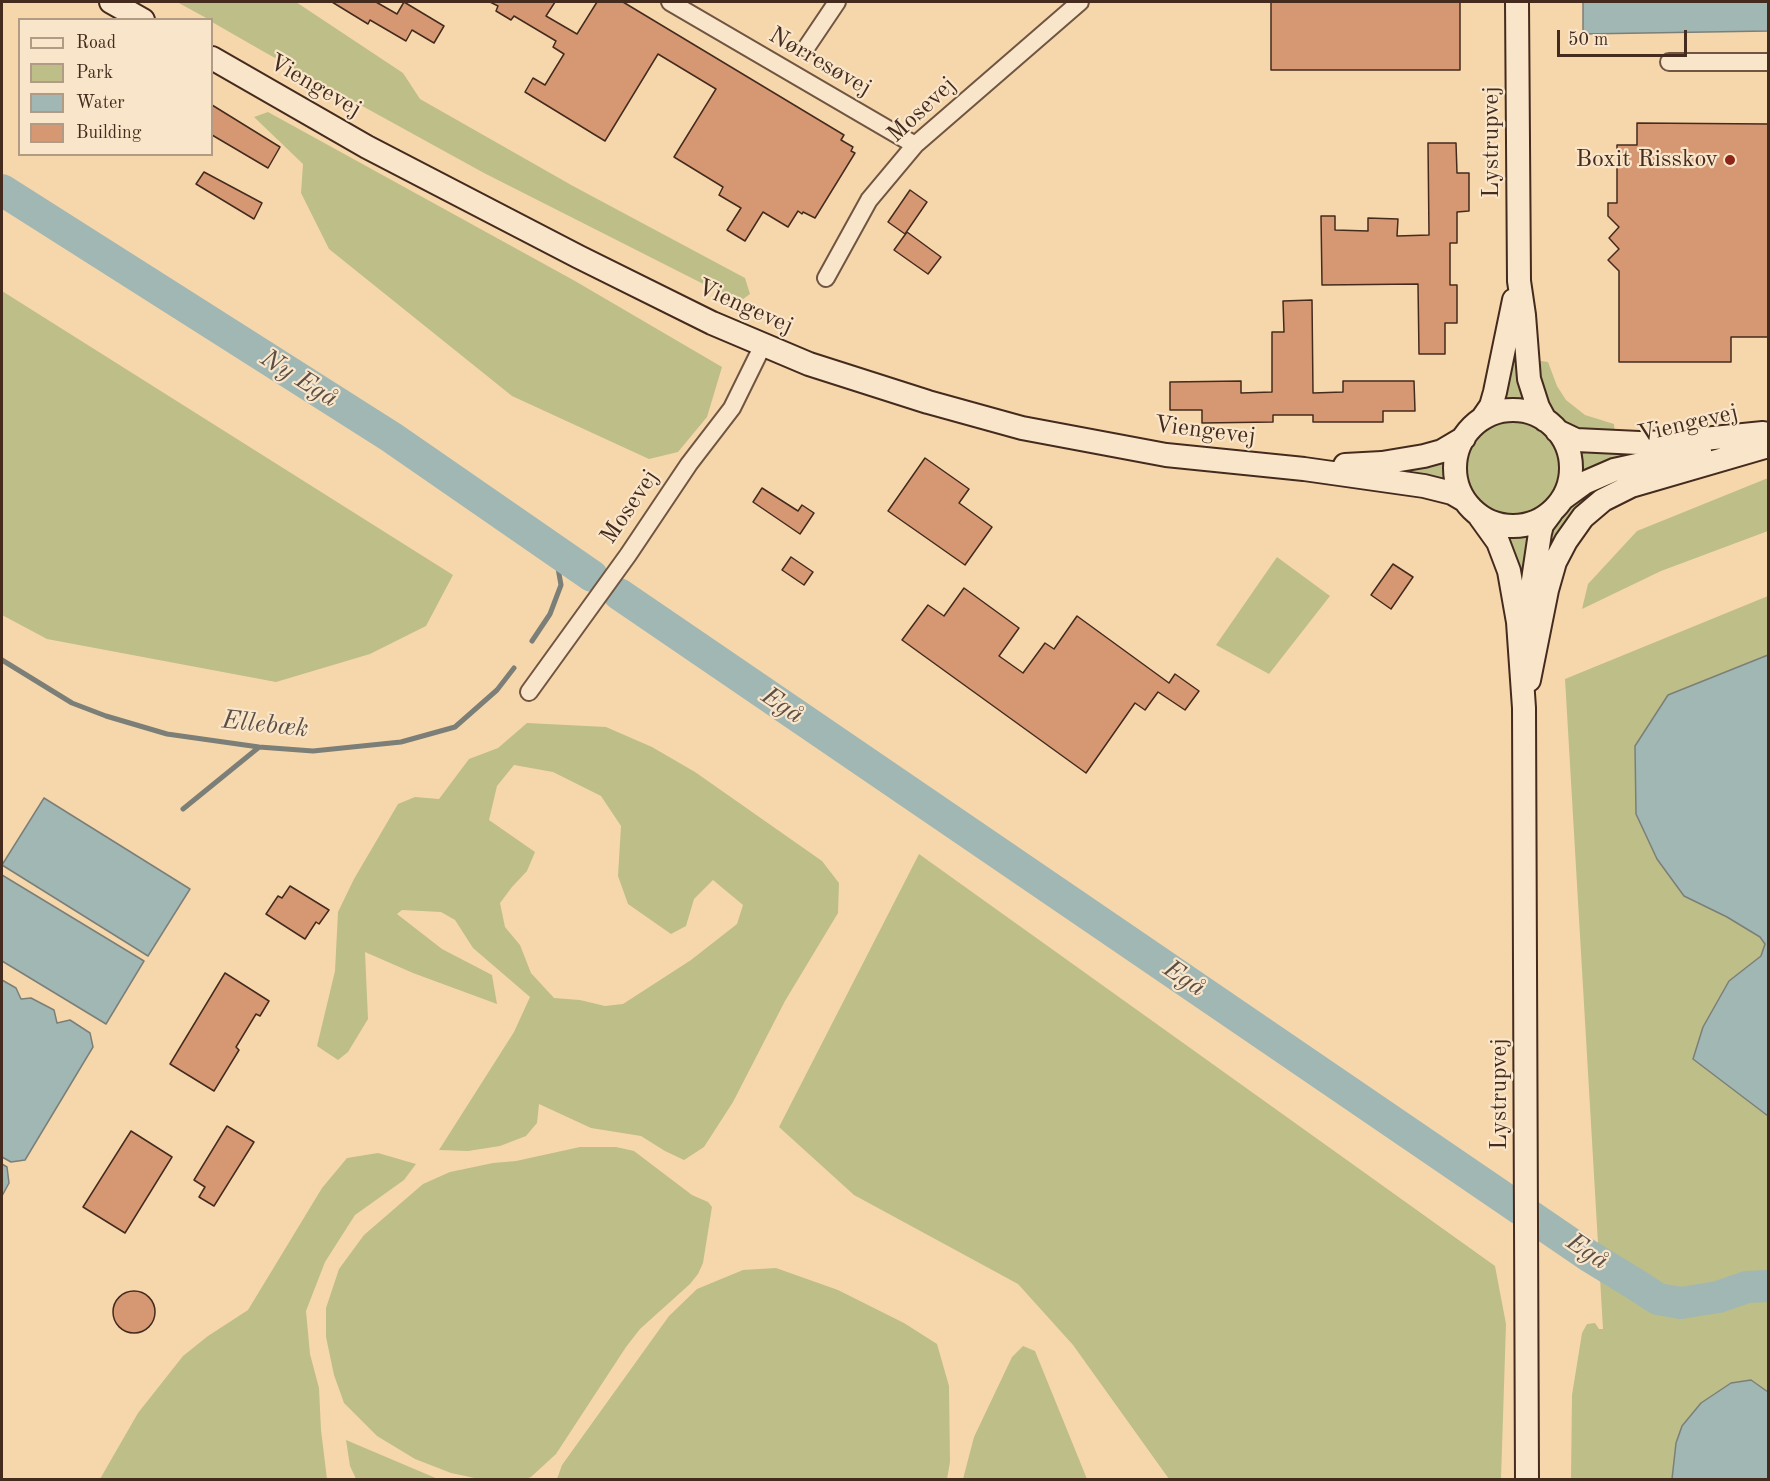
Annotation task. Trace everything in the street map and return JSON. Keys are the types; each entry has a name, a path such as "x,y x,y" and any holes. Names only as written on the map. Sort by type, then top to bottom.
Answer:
{"street":[{"path":"111,2 139,18"},
{"name":"Nørresøvej","path":"670,2 915,145"},
{"path":"806,48 837,2"},
{"name":"Mosevej","path":"826,278 869,200 915,145 1080,2"},
{"name":"Lystrupvej","path":"1517,2 1519,281 1529,379 1538,407 1551,425"},
{"name":"Viengevej","path":"213,59 367,147 558,246 680,308 809,364 928,402 1022,428 1166,455 1304,469 1437,489 1452,492 1464,500"},
{"path":"1669,62 1768,62"},
{"name":"Lystrupvej","path":"1482,419 1491,406 1495,392 1519,281"},
{"name":"Mosevej","path":"529,692 628,555 689,464 732,408 754,368 763,345"},
{"path":"1513,410 1532,413 1551,425 1568,450 1570,466 1567,488 1556,506 1532,524 1512,527 1491,523 1480,517 1464,500 1456,482 1456,454 1464,438 1482,419 1513,410"},
{"name":"Viengevej","path":"1551,425 1570,438 1583,441 1639,444 1767,437"},
{"path":"1529,681 1547,590 1555,562 1566,541 1583,518 1603,500 1631,486 1767,437"},
{"name":"Viengevej","path":"1556,506 1584,483 1614,470 1767,437"},
{"name":"Viengevej","path":"1304,469 1382,463 1424,456 1442,451 1464,438"},
{"name":"Lystrupvej","path":"1524,708 1529,681 1533,580 1541,528 1556,506"},
{"name":"Lystrupvej","path":"1480,517 1498,542 1509,571 1518,622 1524,708 1527,1479"}],"green space":[{"path":"177,2 296,2 403,73 420,99 573,186 745,278 750,294 739,302 484,173 266,53 213,23 213,18 206,18"},
{"path":"268,112 575,281 722,367 707,417 678,452 649,459 512,396 329,249 301,193 303,164 254,117"},
{"path":"2,291 453,575 426,626 370,654 276,682 47,639 2,615"},
{"path":"1534,360 1548,362 1557,386 1566,400 1585,415 1614,424 1615,436 1584,434 1565,425 1551,409 1543,392"},
{"path":"1509,362 1518,362 1523,401 1500,402"},
{"path":"1513,419 1532,423 1548,433 1558,449 1562,468 1558,487 1548,503 1532,513 1513,517 1494,513 1478,503 1468,487 1464,468 1468,449 1478,433 1494,423"},
{"path":"1578,449 1618,452 1620,460 1582,469"},
{"path":"1444,462 1446,482 1392,470"},
{"path":"1622,474 1541,557 1548,534 1569,507 1580,496"},
{"path":"1768,478 1768,531 1661,571 1582,609 1588,584 1637,531"},
{"path":"1530,534 1526,587 1519,586 1510,537"},
{"path":"1277,557 1330,596 1269,674 1216,645"},
{"path":"1768,596 1768,655 1668,695 1684,896 1727,917 1760,937 1765,944 1761,956 1729,981 1693,1059 1768,1116 1768,1392 1751,1380 1731,1383 1701,1403 1682,1426 1676,1443 1672,1479 1571,1479 1572,1395 1582,1333 1587,1324 1595,1323 1599,1329 1603,1329 1565,679"},
{"path":"527,723 606,727 652,747 695,772 822,861 839,883 838,913 785,1001 733,1102 704,1147 684,1160 641,1136 591,1128 539,1104 537,1123 526,1136 500,1146 468,1151 439,1150 514,1032 530,997 473,948 455,920 441,912 402,910 397,914 442,949 492,975 497,1004 413,973 365,952 368,1019 348,1052 338,1060 317,1046 335,971 338,912 354,879 398,804 415,797 439,799 469,759 498,748","holes":["514,765 553,772 601,796 621,826 618,876 628,904 671,934 686,926 694,899 713,880 743,905 737,924 691,960 623,1004 605,1006 580,1000 554,998 531,973 520,945 505,927 500,903 527,871 535,852 489,820 497,786"]},
{"path":"919,854 1495,1266 1506,1324 1501,1479 1169,1479 1073,1345 1018,1284 854,1195 779,1127"},
{"path":"580,1147 616,1147 634,1151 692,1195 708,1202 712,1207 703,1263 698,1274 640,1329 556,1454 531,1477 523,1480 479,1479 451,1473 415,1459 377,1436 344,1403 334,1375 326,1337 326,1308 339,1269 364,1235 423,1184 450,1172"},
{"path":"378,1153 416,1164 404,1180 355,1215 325,1262 306,1311 310,1354 319,1388 327,1479 100,1479 138,1413 183,1356 208,1336 248,1310 322,1188 347,1158"},
{"path":"776,1268 838,1290 904,1323 937,1344 949,1386 950,1462 947,1479 557,1479 562,1465 669,1316 697,1289 743,1270"},
{"path":"1023,1346 1035,1351 1087,1479 963,1479 974,1437 1012,1357"},
{"path":"346,1440 438,1479 356,1479 350,1466"}],"water":[{"path":"1583,2 1768,2 1768,31 1583,34"},
{"path":"1768,655 1768,1116 1693,1059 1703,1027 1729,981 1761,956 1765,944 1760,937 1727,917 1684,896 1657,859 1636,814 1635,746 1668,695"},
{"path":"44,798 190,889 148,956 2,865"},
{"path":"2,875 144,961 106,1024 2,961"},
{"path":"2,980 16,988 21,999 31,998 54,1010 57,1023 70,1020 90,1033 93,1047 25,1160 11,1162 2,1157"},
{"path":"2,1164 7,1167 9,1183 2,1196"},
{"path":"1751,1380 1768,1392 1768,1479 1672,1479 1676,1443 1682,1426 1701,1403 1731,1383"}],"building":[{"path":"332,2 376,2 397,14 404,2 444,26 434,43 412,30 406,41 370,20 368,24"},
{"path":"490,2 555,2 546,16 577,34 597,2 623,2 844,135 841,140 853,147 851,151 855,153 815,218 798,211 788,227 763,212 745,241 727,230 741,208 719,195 723,187 674,157 716,89 658,54 605,141 525,92 533,78 545,85 564,54 553,47 556,41 514,16 511,20 496,11 498,6"},
{"path":"1271,2 1460,2 1460,70 1271,70"},
{"path":"213,106 280,147 268,168 213,136"},
{"path":"1637,123 1768,124 1768,337 1731,337 1731,362 1619,362 1619,271 1608,260 1619,249 1609,238 1619,227 1608,216 1608,203 1617,203 1617,145 1637,145"},
{"path":"1428,143 1456,143 1457,173 1469,173 1469,211 1457,212 1457,243 1450,243 1450,285 1457,285 1457,323 1445,323 1445,354 1419,354 1418,284 1322,285 1321,216 1335,216 1335,230 1368,231 1368,218 1398,219 1397,236 1429,235"},
{"path":"204,172 262,203 254,219 196,184"},
{"path":"910,190 927,202 905,234 888,222"},
{"path":"907,232 941,257 928,274 894,250"},
{"path":"1312,300 1313,393 1343,392 1343,381 1414,381 1415,411 1383,411 1383,422 1313,422 1313,415 1273,415 1273,422 1202,423 1202,410 1170,410 1170,382 1241,381 1241,393 1272,392 1272,332 1284,332 1283,301"},
{"path":"925,458 969,489 959,503 992,527 965,565 888,511"},
{"path":"762,488 798,511 802,505 814,513 800,534 753,502"},
{"path":"791,557 813,572 804,585 782,570"},
{"path":"1393,564 1413,577 1391,609 1371,595"},
{"path":"964,588 1019,628 999,656 1023,673 1045,643 1054,649 1077,616 1169,683 1175,674 1199,691 1185,710 1158,692 1145,710 1135,703 1086,773 902,640 928,605 944,616"},
{"path":"290,886 329,910 319,924 316,922 305,939 266,914 278,896 282,898"},
{"path":"225,973 269,1001 260,1016 256,1014 236,1047 239,1050 214,1091 170,1064"},
{"path":"227,1126 254,1142 214,1206 199,1197 205,1187 194,1180"},
{"path":"131,1131 172,1157 125,1233 83,1207"},
{"path":"134,1291 149,1297 155,1312 149,1327 134,1333 119,1327 113,1312 119,1297"}],"waterway":[{"name":"Ny Egå","path":"2,190 391,437 592,576"},
{"path":"532,641 550,614 561,585 555,551"},
{"name":"Egå","path":"619,594 1589,1256 1658,1299 1681,1303 1718,1297 1747,1287 1768,1286"},
{"name":"Ellebæk","path":"2,660 72,703 106,716 167,734 259,747 313,751 401,742 455,727 497,690 514,668"},
{"path":"183,809 258,748"}],"place":[{"name":"Boxit Risskov","path":"1730,160"}]}
